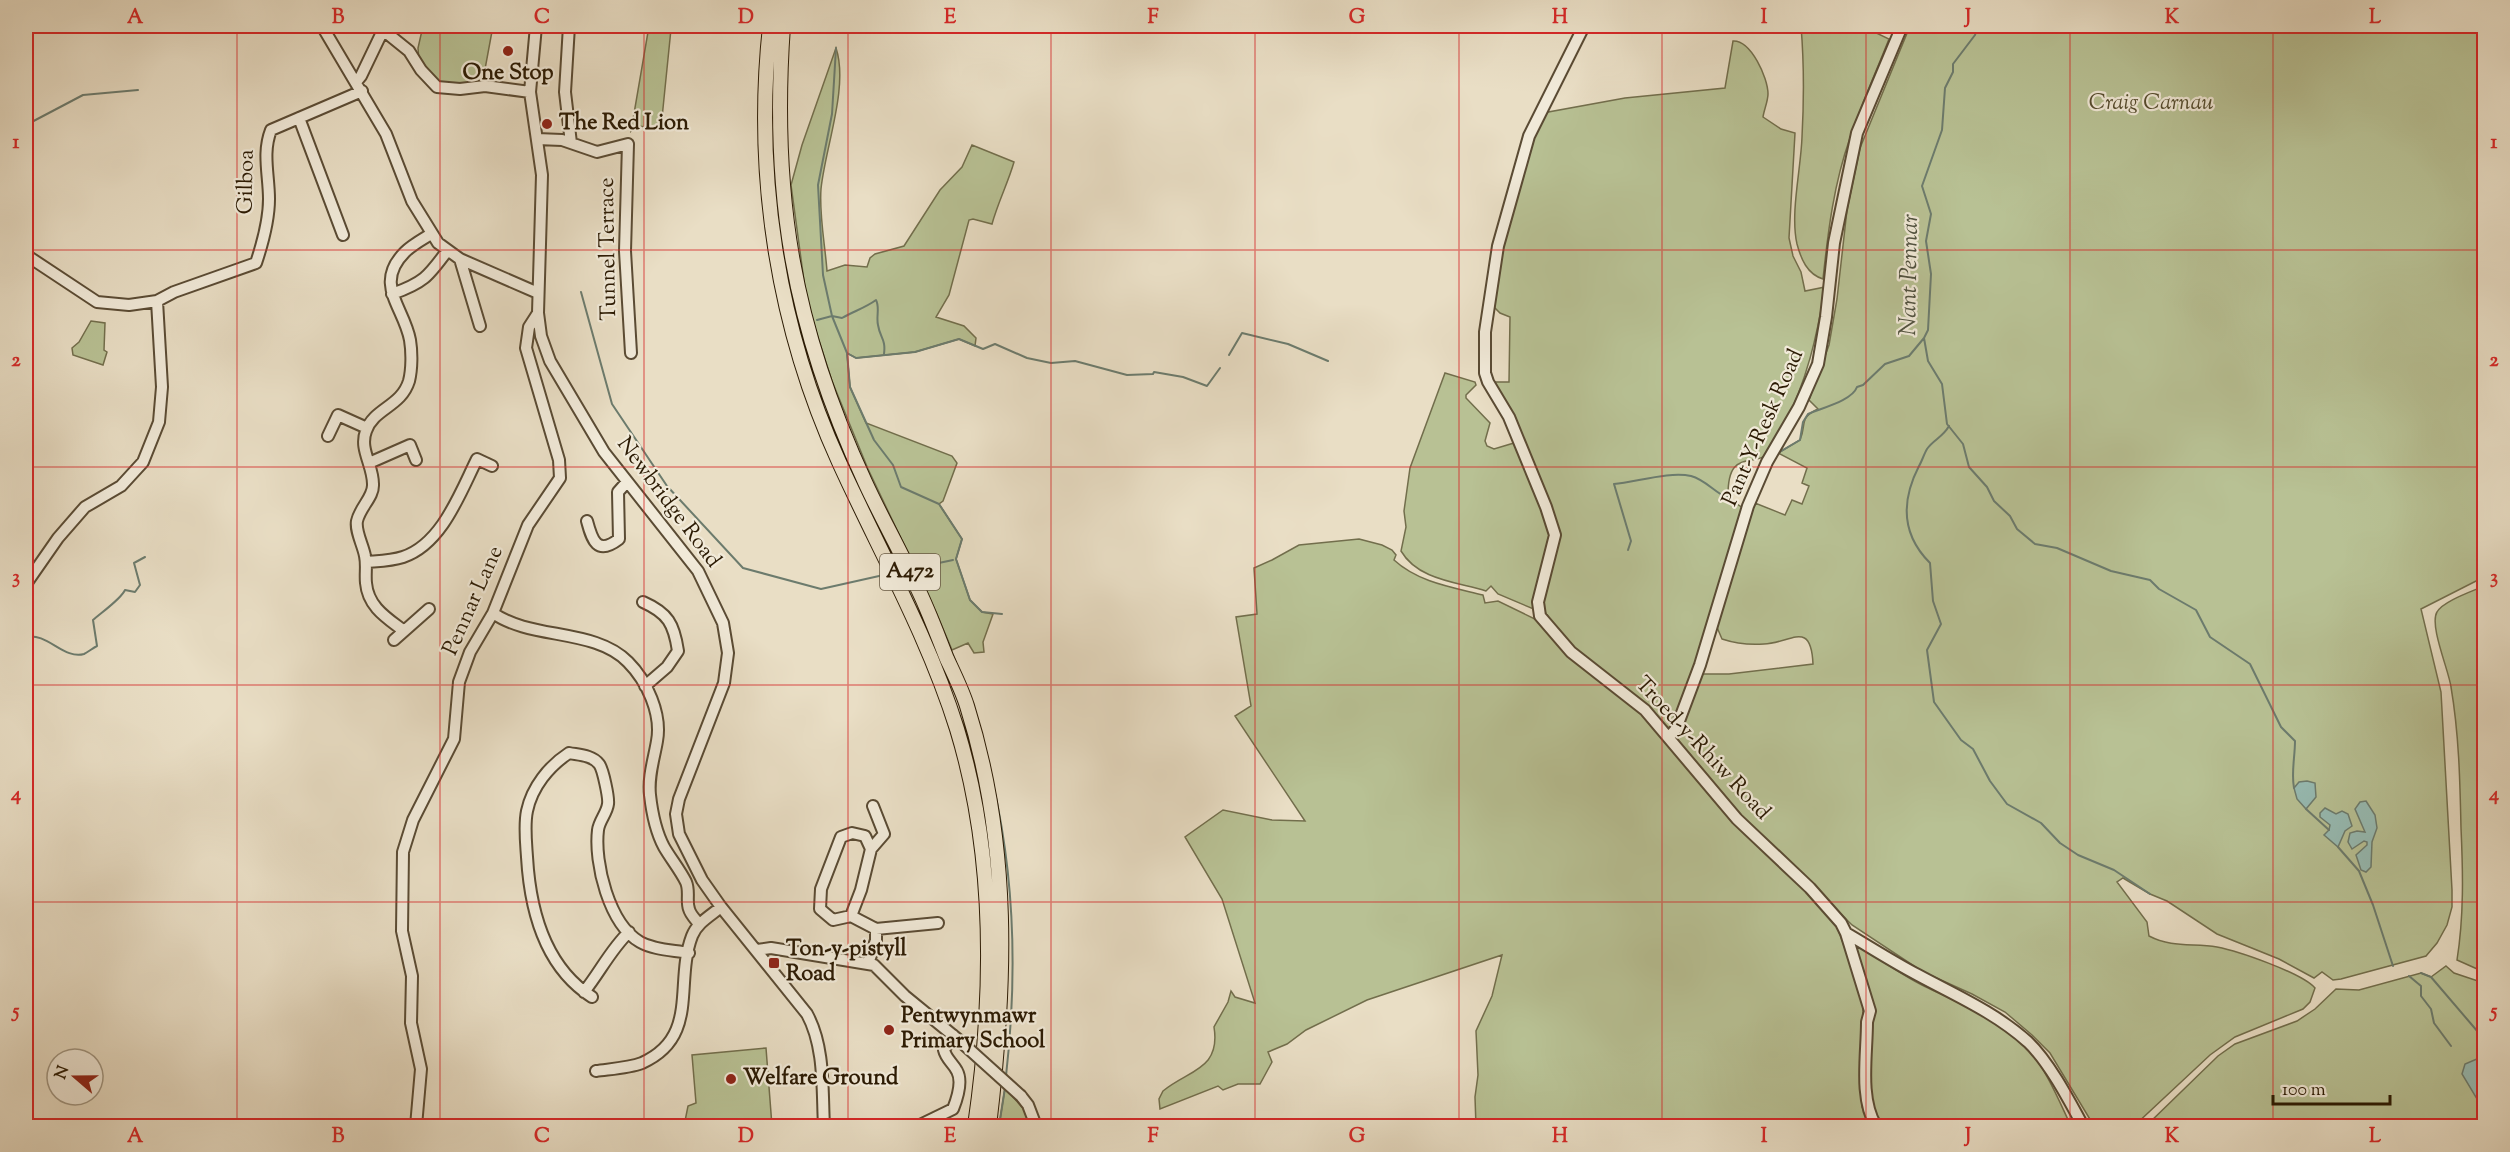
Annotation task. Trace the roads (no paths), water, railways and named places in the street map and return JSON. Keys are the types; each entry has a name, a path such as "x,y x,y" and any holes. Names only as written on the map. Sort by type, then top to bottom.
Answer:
{"main road":[{"name":"A472","path":"770,26 765,129 768,195 774,244 795,342 826,433 928,651 957,729 974,801 983,855 987,904 985,1026 975,1126"},
{"name":"A472","path":"783,26 779,77 781,183 798,295 811,346 843,435 865,484 918,587 967,705 983,768 995,832 1002,907 1002,968 989,1126"}],"street":[{"path":"322,26 386,134 412,201 431,234 460,259 538,293"},
{"name":"Newbridge Road","path":"536,26 530,93 542,175 538,293 538,313 542,336 550,361 604,452 626,483 698,571 723,623 728,653 724,683 679,799 676,814 679,834 686,850 721,907 807,1014 816,1032 820,1057 824,1126"},
{"path":"537,139 562,140 571,143 566,92 569,26"},
{"name":"Troed-y-Rhiw Road","path":"1584,26 1529,136 1494,267 1485,332 1485,374 1509,417 1555,535 1538,602 1540,616 1571,652 1629,695 1645,710 1737,819 1817,896 1841,923 1846,933 1915,974 1983,1010 2028,1042 2042,1059 2083,1126"},
{"name":"Pant-Y-Resk Road","path":"1669,737 1676,729 1700,665 1748,506 1767,462 1799,407 1818,364 1834,243 1857,134 1902,26"},
{"path":"359,86 384,28 409,51 421,70 437,87 459,89 485,86 530,93"},
{"name":"Gilboa","path":"157,302 174,292 256,262 265,238 269,200 265,146 271,130 359,86"},
{"path":"299,118 343,235"},
{"name":"Tunnel Terrace","path":"571,143 597,152 628,144 625,250 631,353"},
{"path":"404,631 377,610 369,598 366,562 357,523 374,486 363,445 367,428 372,419 394,404 404,393 409,380 410,339 392,294 392,274 397,262 406,251 431,234"},
{"path":"392,294 414,286 428,276 447,250"},
{"path":"26,255 97,302 129,305 157,302 162,387 159,422 143,462 121,486 85,507 58,538 26,584"},
{"path":"460,259 480,326"},
{"name":"Pennar Lane","path":"416,1126 420,1069 411,1023 412,976 402,931 403,852 413,820 454,739 459,682 470,652 493,613 528,525 560,478 559,460 526,348 529,327 538,313"},
{"path":"328,436 338,415 367,428"},
{"path":"369,463 410,446 416,460"},
{"path":"366,562 386,561 405,556 424,544 442,525 472,456 492,466"},
{"path":"587,521 592,541 599,545 606,546 619,539 618,492 626,483"},
{"path":"643,602 660,610 675,631 678,651 667,667 645,686"},
{"path":"394,640 429,609"},
{"path":"493,613 506,622 565,636 614,652 628,662 645,686 654,704 658,724 658,740 650,772 650,793 656,826 663,844 687,884 689,910 699,924"},
{"path":"629,932 615,945 588,994 568,978 549,951 537,918 528,881 527,810 538,784 554,763 569,753 588,757 600,764 608,804 598,827 597,849 606,897 629,932 637,940 650,947 689,953"},
{"path":"851,916 861,890 871,849 884,834 873,806"},
{"path":"871,849 865,836 852,833 841,837 821,889 820,909 833,920 851,916 876,929 938,923"},
{"path":"596,1071 640,1064 660,1052 674,1039 680,1018 692,937 699,924 721,907"},
{"path":"868,964 876,940 876,929"},
{"path":"1846,933 1870,1011 1867,1022 1866,1095 1868,1113 1876,1126"},
{"path":"757,950 771,948 874,965 905,996 957,1038 1021,1096 1028,1105 1036,1126"},
{"path":"918,1126 953,1109 959,1078 957,1070 946,1057 944,1050 957,1038"}],"water":[{"path":"2299,782 2315,783 2316,797 2306,809 2297,799 2294,788"},
{"path":"2366,801 2375,815 2377,828 2372,842 2371,867 2366,872 2361,870 2356,855 2367,845 2367,842 2364,841 2352,849 2348,842 2350,833 2365,832 2355,809 2360,802"},
{"path":"2325,808 2336,814 2342,811 2348,814 2352,826 2345,831 2338,847 2324,835 2330,825 2320,817 2320,813"},
{"path":"2484,1056 2484,1106 2480,1104 2462,1074 2465,1064"}],"waterway":[{"name":"Nant Pennar","path":"1978,26 1975,35 1953,64 1953,72 1945,88 1942,130 1922,186 1931,214 1926,241 1931,274 1928,330 1924,338 1928,361 1942,384 1947,424 1963,444 1969,467 1987,487 1994,501 2010,516 2017,529 2035,544 2057,548 2111,571 2150,580 2159,589 2196,610 2210,637 2250,664 2281,727 2295,741 2294,788"},
{"path":"836,48 832,114 818,185 823,275 832,316 847,353 850,387 874,440 893,465 901,487 939,504 962,539 956,559 970,600 982,612 1002,614"},
{"path":"26,125 83,95 138,90"},
{"path":"581,292 612,404 667,486 743,568 821,589 888,574"},
{"path":"817,320 832,316 842,318 876,300 884,354"},
{"path":"1229,355 1242,333 1288,344 1328,361"},
{"path":"1778,453 1800,440 1803,422 1808,414 1849,396 1885,364 1909,356 1924,338"},
{"path":"847,353 856,358 915,352 959,339 983,349 995,344 1027,358 1051,363 1075,361 1127,375 1153,374 1154,372 1183,377 1207,386 1220,368"},
{"path":"1949,426 1926,451 1913,479 1907,504 1909,529 1920,552 1930,563 1933,601 1941,624 1927,650 1934,702 1961,740 1973,749 1990,781 2007,804 2041,823 2060,843 2078,855 2114,870 2150,894"},
{"path":"1628,550 1631,541 1614,484 1683,475 1706,483 1728,498 1751,465"},
{"path":"26,637 41,638 62,650 77,655 84,654 97,646 93,620 125,590 135,592 140,585 134,563 145,557"},
{"path":"915,568 953,560"},
{"path":"944,633 956,663"},
{"path":"993,784 1006,856 1012,929 1012,1003 1006,1076"},
{"path":"2306,809 2329,830"},
{"path":"2338,847 2359,871 2393,966"},
{"path":"2421,973 2431,977 2484,1039"},
{"path":"2409,976 2421,986 2421,996 2431,1009 2434,1023 2451,1046"},
{"path":"999,1126 1005,1088"}],"place":[{"name":"One Stop","path":"508,51"},
{"name":"The Red Lion","path":"547,124"},
{"name":"Ton-y-pistyll Road","path":"774,963"},
{"name":"Pentwynmawr Primary School","path":"889,1030"},
{"name":"Welfare Ground","path":"731,1079"}],"park label":[{"name":"Craig Carnau","path":"2151,104"}]}
